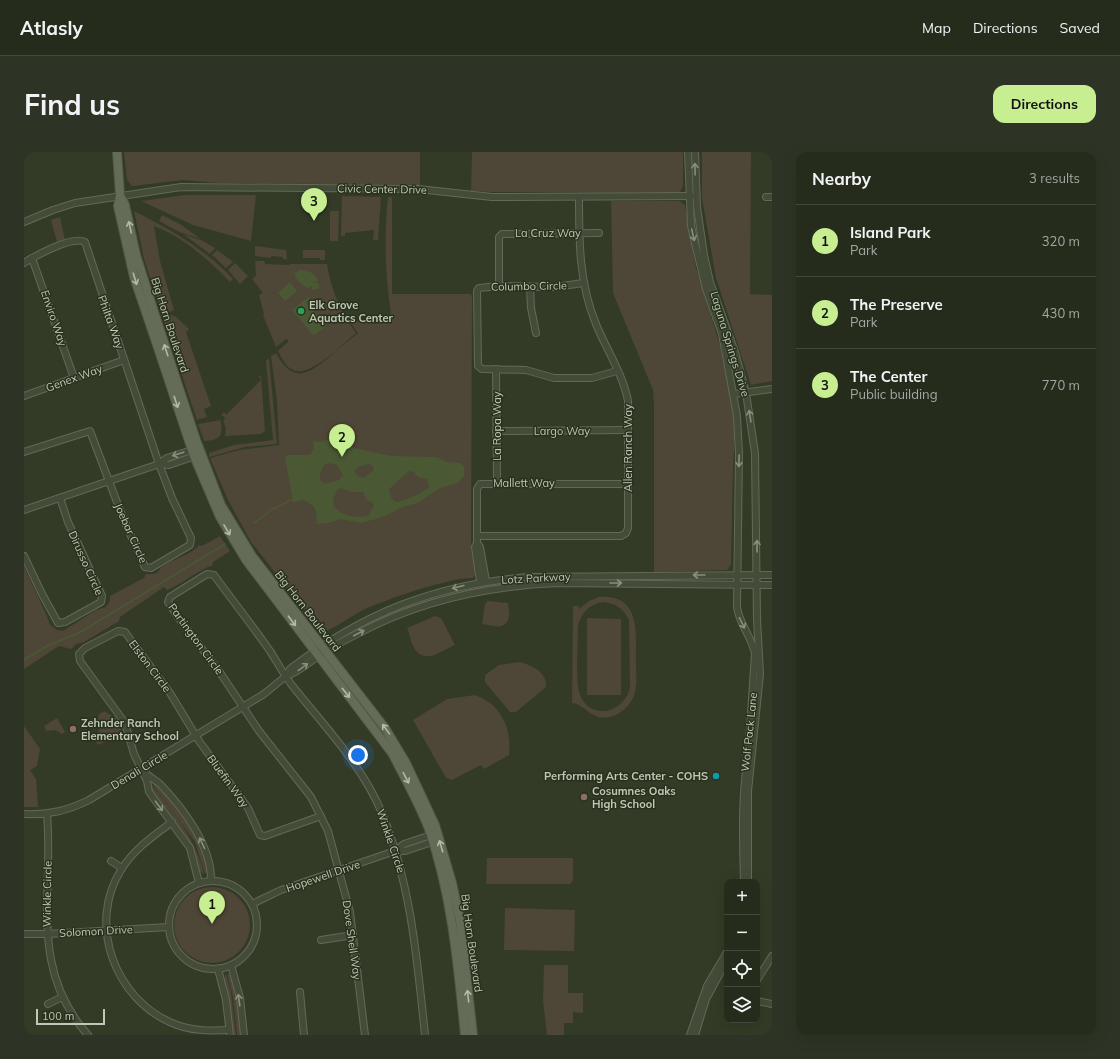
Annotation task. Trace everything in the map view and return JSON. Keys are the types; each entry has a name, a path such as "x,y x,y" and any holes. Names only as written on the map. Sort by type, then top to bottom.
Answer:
{"main road":[{"name":"Big Horn Boulevard","path":"117,152 120,195 125,205 136,255 212,501 235,543 320,651 385,728 399,749 435,825 452,883 460,920 473,1035"},
{"name":"Big Horn Boulevard","path":"320,651 392,753 410,786 431,838 445,886 452,920 465,1035"}],"street":[{"name":"Laguna Springs Drive","path":"688,152 688,197 691,226 706,289 722,334 734,394 739,447 738,585"},
{"name":"Laguna Springs Drive","path":"695,152 696,196 700,236 710,282 735,352 746,393 753,435 756,469 757,585"},
{"name":"Civic Center Drive","path":"24,222 59,208 120,195 180,187 418,189 492,197 696,196"},
{"name":"Allen Ranch Way","path":"477,539 622,536 626,533 628,528 628,400 596,324 583,283 579,254 579,197"},
{"name":"La Cruz Way","path":"499,286 499,237 502,234 599,233"},
{"name":"Philta Way","path":"24,263 42,252 74,241 79,240 85,242 159,464"},
{"name":"Enviro Way","path":"32,258 74,378"},
{"name":"Columbo Circle","path":"583,283 556,287 484,286 479,288 478,366 482,369 526,370 554,378 592,378 617,371"},
{"path":"530,287 531,308 536,333"},
{"name":"Genex Way","path":"24,396 124,360"},
{"name":"La Ropa Way","path":"496,369 497,483"},
{"path":"734,394 772,389"},
{"name":"Largo Way","path":"496,431 628,430"},
{"path":"24,452 90,431 109,482"},
{"path":"24,510 159,464 170,465 196,452"},
{"name":"Joebar Circle","path":"109,482 145,567 151,568 190,545 191,541 159,464"},
{"name":"Mallett Way","path":"483,582 480,547 477,539 478,486 485,483 628,484"},
{"name":"Dirusso Circle","path":"24,556 58,623 65,622 102,602 102,596 73,535 60,498"},
{"name":"Partington Circle","path":"242,708 221,674 168,602 170,597 207,574 214,575 286,676"},
{"name":"Lotz Parkway","path":"320,651 364,620 385,611 446,590 483,582 557,576 772,575"},
{"name":"Lotz Parkway","path":"320,651 415,608 483,590 527,584 772,585"},
{"name":"Wolf Pack Lane","path":"738,585 738,614 752,642 755,654 748,758 743,792 744,879"},
{"name":"Wolf Pack Lane","path":"748,879 748,791 760,674 757,585"},
{"name":"Elston Circle","path":"142,770 134,754 125,723 80,661 79,654 85,648 118,630 125,632 170,693 195,736"},
{"name":"Denali Circle","path":"24,814 47,814 75,807 142,770 264,694 286,676 290,670 320,651"},
{"name":"Winkle Circle","path":"286,676 353,762 378,804 402,874 410,911 425,1035"},
{"name":"Dove Shell Way","path":"242,708 311,797 328,831 338,871 346,895 353,935 364,1035"},
{"name":"Bluefin Way","path":"195,736 248,808 260,835 265,836 321,816"},
{"path":"142,770 149,792 190,848 200,883"},
{"path":"142,770 160,783 197,833 206,852 211,871 211,881"},
{"name":"Winkle Circle","path":"47,814 47,934 51,964 62,997 88,1035"},
{"path":"172,822 144,843 122,868 111,893 106,931 114,963 125,984 136,998 154,1014 173,1023 197,1030 229,1033 226,1000 218,969"},
{"name":"Hopewell Drive","path":"252,904 281,890 395,851 404,844 431,838"},
{"path":"111,861 122,868"},
{"path":"211,881 223,882 236,888 252,904 256,922 253,941 245,955 231,965 218,969 203,967 184,958 173,944 169,927 171,912 177,899 183,892 200,883 211,881"},
{"name":"Solomon Drive","path":"24,934 169,927"},
{"path":"321,940 353,935"},
{"path":"760,975 772,956"},
{"path":"690,1035 707,986 724,957"},
{"path":"231,965 238,991 244,1035"},
{"path":"695,1035 706,999 724,966"},
{"path":"300,992 304,1035"},
{"path":"48,1004 62,997"},
{"path":"760,1002 772,1004"}],"shaded area":[{"path":"124,152 420,152 420,185 219,183 183,180 132,186 127,180"},
{"path":"472,152 683,152 683,186 680,192 670,193 471,191"},
{"path":"702,152 751,152 750,294 772,295 772,381 751,385 716,278 702,198"},
{"path":"185,195 256,195 251,241 193,225 141,201"},
{"path":"342,196 381,197 378,240 373,240 374,230 345,233 345,236 341,236"},
{"path":"388,197 392,197 392,294 471,294 472,297 471,543 476,573 473,578 449,581 386,601 363,610 336,626 322,632 251,542 227,498 210,458 239,450 279,445 277,401 271,356 276,353 288,369 294,372 306,372 321,364 358,333 350,322 355,319 356,322 391,314 387,284 386,255"},
{"path":"611,201 679,201 685,205 696,268 719,342 733,410 735,439 731,564 727,570 654,572 653,390 613,293"},
{"path":"134,211 186,240 211,258 233,279 230,282 195,250 175,236 154,226 160,261 174,310 170,312 160,308 144,259"},
{"path":"330,211 339,211 338,241 330,241"},
{"path":"162,215 180,224 201,239 179,232 159,221"},
{"path":"60,217 65,240 57,242 51,220"},
{"path":"183,234 201,240 215,248 210,254"},
{"path":"255,246 286,250 287,260 283,259 283,257 271,256 271,258 255,256"},
{"path":"217,250 233,262 226,268 212,255"},
{"path":"303,250 325,250 325,260 320,260 320,258 303,258"},
{"name":"Elk Grove Aquatics Center","path":"255,261 264,261 265,264 289,265 327,264 331,283 337,300 356,333 335,352 317,365 300,371 290,369 278,351 289,341 286,339 276,347 263,315 259,295 263,293 252,279 256,276"},
{"path":"235,263 248,276 240,284 228,270"},
{"path":"299,270 308,271 313,274 318,281 312,283 319,283 319,289 312,290 312,286 307,288 298,281 294,274"},
{"path":"290,282 297,291 285,301 278,293"},
{"path":"308,297 310,299 306,302 326,326 314,336 292,310"},
{"path":"160,310 176,317 189,329 186,332 211,406 204,409 207,417 197,420"},
{"path":"269,358 277,444 245,447 209,457 209,453 234,445 273,440 266,361"},
{"path":"261,376 265,431 261,434 225,436 226,429 223,420 225,420 224,416 221,415 224,412 226,415 261,380 259,377"},
{"path":"220,420 222,429 220,436 218,438 204,441 198,424"},
{"path":"332,438 344,441 354,448 391,456 437,457 447,462 460,463 464,466 464,476 458,483 440,488 418,503 405,506 385,516 362,523 340,519 329,523 318,524 316,522 315,508 311,504 303,500 293,502 285,458 287,455 310,455 314,449 313,441 321,442","holes":["326,464 337,465 343,475 339,480 324,484 320,480 321,470","368,464 372,465 374,470 364,478 357,476 355,471 357,468","409,471 414,472 418,477 427,479 429,487 412,497 398,502 395,502 391,498 389,489","340,488 352,492 363,492 367,500 374,504 369,515 358,517 339,511 333,502 337,490"]},
{"path":"220,536 230,551 213,562 212,566 204,569 172,588 167,590 164,587 120,617 119,621 84,642 76,644 71,649 59,646 24,669 24,567 50,625 57,630 63,631 96,610 106,607 110,601 110,596 144,578 146,574 155,574 166,564 192,552 199,545 202,546"},
{"path":"599,597 613,598 622,602 629,609 633,618 636,639 635,694 625,709 613,716 599,717 581,706 572,703 573,606 579,606 579,609 589,601","holes":["605,602 622,610 629,620 630,686 627,695 622,702 616,707 600,711 592,709 585,703 578,689 578,628 583,613 590,607 595,604"]},
{"path":"488,601 508,603 508,621 502,626 482,624 485,604"},
{"path":"435,616 441,618 455,645 433,655 422,655 417,652 413,646 407,628"},
{"path":"587,618 621,619 621,695 587,695"},
{"path":"519,662 534,667 538,670 544,677 546,687 516,712 510,712 485,682 485,675 499,665"},
{"path":"475,695 492,704 503,718 509,736 509,755 484,769 481,765 452,780 446,778 413,720 447,699"},
{"path":"104,711 116,718 123,734 98,745 94,739 97,740 101,721 98,720 99,714"},
{"path":"57,718 65,732 62,734 55,730 46,731 44,726"},
{"path":"24,726 40,749 37,766 30,770 36,779 38,807 24,807"},
{"path":"156,784 178,811 194,835 202,852 208,872 205,874 195,842 153,785"},
{"path":"152,785 176,816 190,838 196,849 204,874 200,872 187,839 152,791"},
{"path":"487,858 573,858 573,880 570,884 486,884"},
{"path":"212,887 226,890 239,898 247,911 250,925 247,939 239,952 226,960 212,963 198,960 185,952 177,939 174,925 177,911 185,898 198,890"},
{"path":"505,908 575,910 574,951 504,950"},
{"path":"544,965 568,965 568,993 583,993 583,1013 573,1012 573,1023 564,1023 564,1035 547,1035 543,1001"},
{"path":"226,974 231,992 236,1035 232,1035 224,978"},
{"path":"227,974 231,976 236,995 241,1035 237,1035 233,997"}],"waterway":[{"path":"254,523 273,509 293,499"},
{"path":"24,660 47,646 79,633 225,544"}],"place":[{"name":"The Center","path":"314,221"},
{"name":"Elk Grove Aquatics Center","path":"301,311"},
{"name":"The Preserve","path":"342,457"},
{"name":"Zehnder Ranch Elementary School","path":"73,729"},
{"name":"Performing Arts Center - COHS","path":"716,776"},
{"name":"Cosumnes Oaks High School","path":"584,797"},
{"name":"Island Park","path":"212,924"}]}
